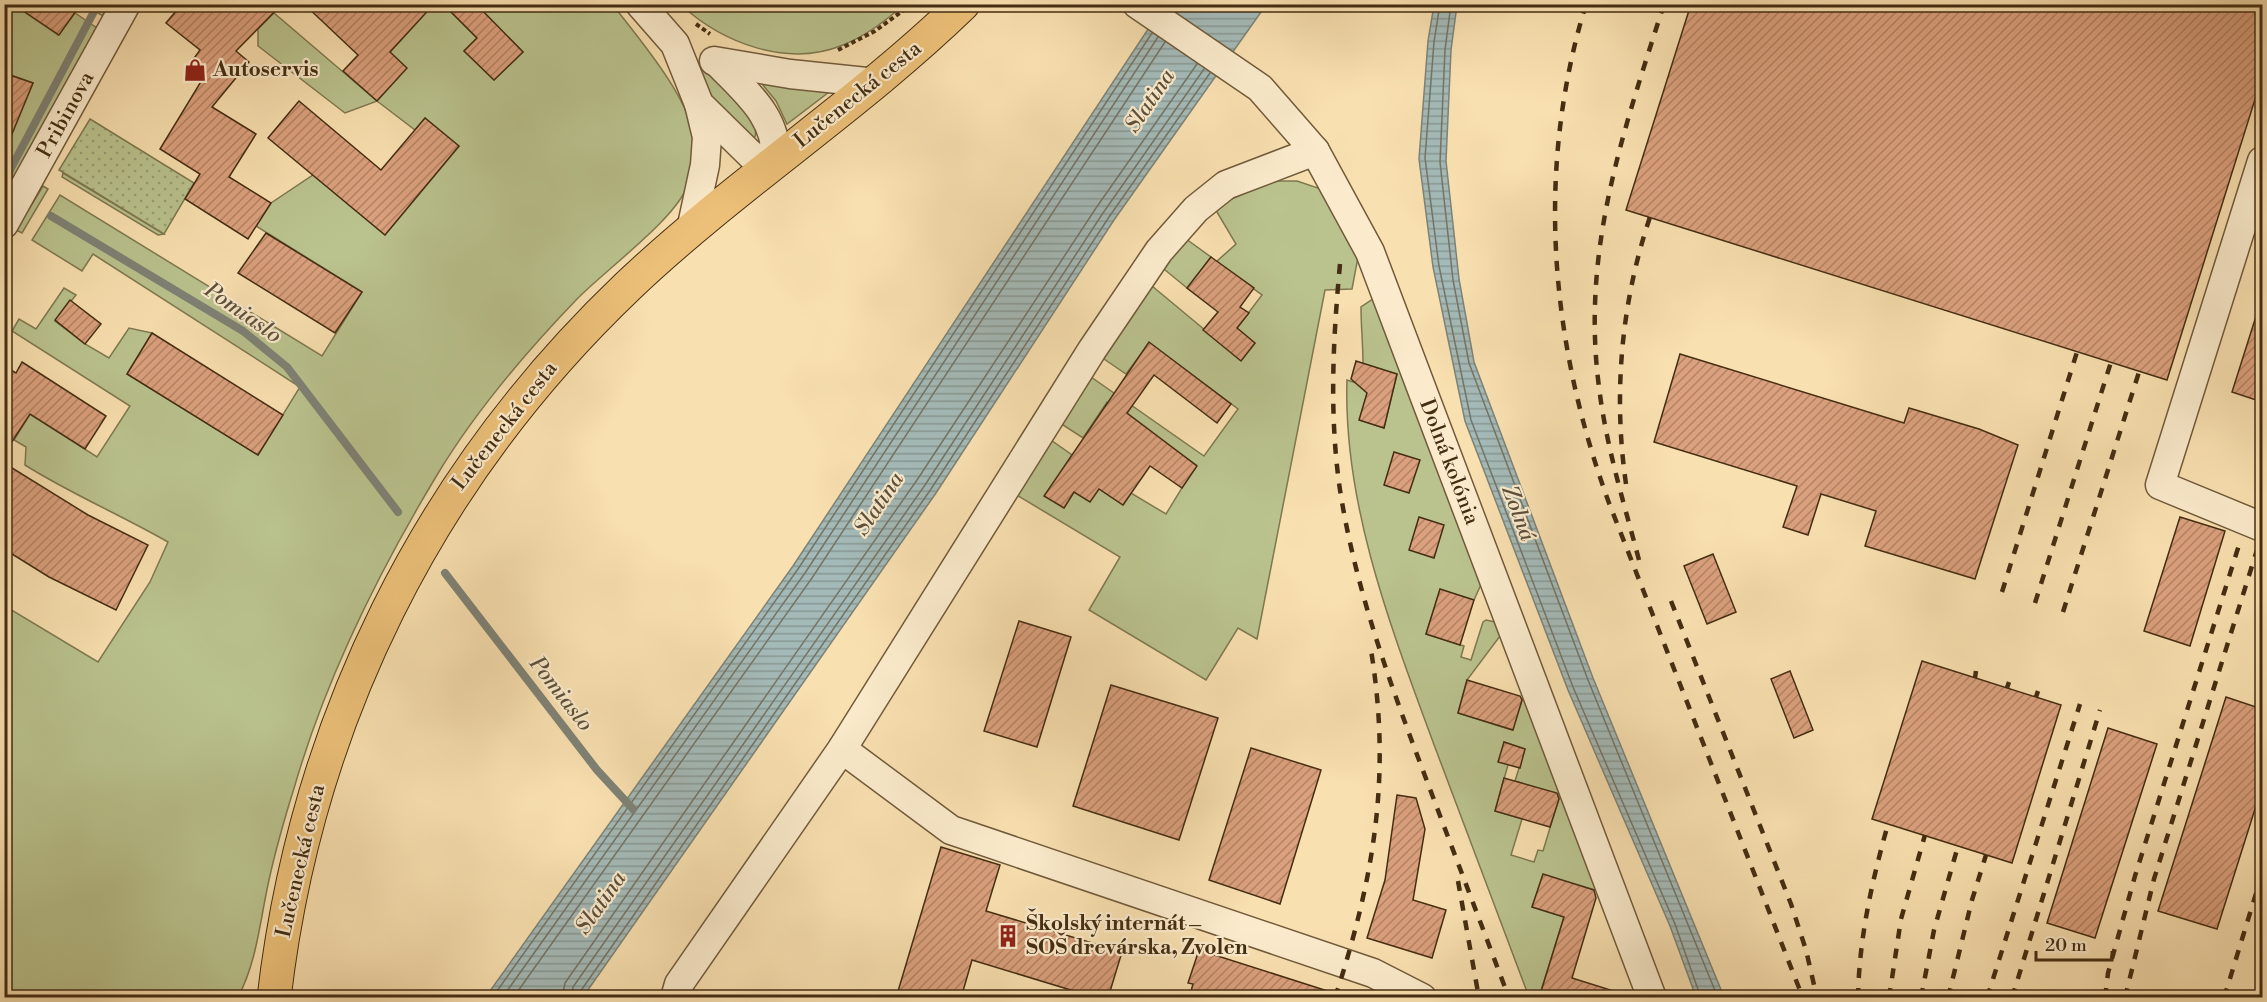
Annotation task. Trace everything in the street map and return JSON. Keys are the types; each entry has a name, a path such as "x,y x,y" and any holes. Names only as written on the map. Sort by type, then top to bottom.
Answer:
{"main road":[{"name":"Lučenecká cesta","path":"274,998 288,898 327,755 358,671 412,561 462,480 544,372 628,286 691,230 876,82 963,4"}],"street":[{"name":"Pribinova","path":"4,224 126,4"},
{"path":"640,4 675,44 699,104 707,144 691,230"},
{"name":"Dolná kolónia","path":"1137,4 1260,88 1315,151 1370,252 1652,998"},
{"path":"675,44 718,63 876,82"},
{"path":"699,104 752,156 776,162 776,137 766,118 753,98 718,63"},
{"path":"675,998 679,984 842,749 1086,360 1159,251 1196,208 1226,185 1315,151"},
{"path":"2262,161 2160,485 2262,527"},
{"path":"842,749 951,830 1373,973 1422,998"}],"path":[{"path":"832,52 875,32 912,4"},
{"path":"690,20 712,35"}],"green space":[{"path":"84,5 107,5 103,16"},
{"path":"408,5 444,5 477,38 464,51 494,80 523,52 476,5 613,5 650,52 675,89 692,126 695,143 694,158 688,183 672,211 577,299 520,361 485,405 452,451 394,549 338,664 308,744 275,856 250,970 238,997 5,998 5,606 98,662 150,582 168,542 25,465 26,447 14,440 30,414 97,457 130,406 12,331 19,319 36,329 64,288 76,295 55,321 85,344 109,358 129,328 152,333 127,374 258,455 300,387 93,254 82,271 32,240 60,195 322,356 362,292 256,226 271,203 313,175 385,235 459,146 425,118 415,130 377,101 390,52 421,18"},
{"path":"681,5 904,5 860,37 822,51 800,54 757,48 736,40 716,31"},
{"path":"17,7 58,35 75,13 97,28 5,201 5,160 8,148 5,147 33,83 5,73 5,17"},
{"path":"274,13 377,101 345,113 258,46 258,29"},
{"path":"694,62 734,95 751,118 755,128 755,137 752,139 714,101"},
{"path":"762,84 837,86 787,124 776,101"},
{"path":"90,119 194,183 164,234 59,170"},
{"path":"63,173 164,234 158,235 62,177"},
{"path":"1278,181 1297,181 1324,190 1359,252 1352,289 1325,290 1257,639 1238,628 1206,680 1089,610 1120,557 1010,491 1048,438 1072,455 1045,496 1064,508 1074,492 1099,489 1123,505 1131,493 1166,514 1196,465 1107,402 1083,438 1060,423 1091,377 1204,456 1238,409 1149,343 1126,374 1104,359 1109,340 1152,286 1241,360 1255,343 1237,328 1262,295 1216,262 1236,244 1214,207 1262,185"},
{"path":"43,186 48,189 22,233 16,230"},
{"path":"1182,236 1211,257 1187,288 1159,265"},
{"path":"1376,297 1483,580 1474,600 1440,590 1426,634 1464,646 1461,657 1471,660 1483,622 1486,620 1500,623 1599,891 1543,875 1532,907 1564,917 1539,997 1529,997 1403,661 1374,569 1353,475 1348,428 1347,380 1369,387 1360,420 1384,428 1397,374 1363,364 1361,307","holes":["1500,636 1526,703 1523,697 1512,730 1458,713 1467,680","1504,742 1525,749 1515,781 1560,795 1543,851 1538,850 1534,862 1511,855 1522,819 1495,811 1508,765"]}],"water":[{"name":"Slatina","path":"1164,5 1266,5 1114,220 936,493 583,997 485,998 793,566"},
{"name":"Zolná","path":"1434,5 1457,5 1451,50 1446,161 1459,279 1474,362 1593,678 1724,997 1696,997 1670,926 1568,690 1465,421 1433,267 1419,159 1428,41"}],"building":[{"path":"13,4 81,4 59,35"},
{"path":"182,4 282,4 236,51 249,62 212,107 256,134 229,177 271,203 248,239 185,199 200,174 160,149 202,80 187,68 200,50 166,23"},
{"path":"304,4 434,4 390,52 407,68 377,101 343,71 358,55"},
{"path":"443,4 476,4 523,52 494,80 464,51 477,38"},
{"path":"1691,4 2262,4 2262,77 2167,380 1626,210"},
{"path":"4,73 33,83 5,151 4,151"},
{"path":"299,101 381,170 425,118 459,146 385,235 268,138"},
{"path":"266,233 362,292 335,333 238,273"},
{"path":"1211,257 1254,288 1240,307 1249,313 1237,328 1255,343 1241,361 1203,330 1218,312 1187,288"},
{"path":"70,300 101,324 85,344 55,320"},
{"path":"2258,310 2262,311 2262,402 2232,392"},
{"path":"152,333 283,415 258,455 127,374"},
{"path":"1149,342 1231,404 1217,423 1154,375 1127,413 1197,466 1182,488 1150,466 1123,505 1099,489 1090,502 1074,492 1064,508 1044,496"},
{"path":"1680,354 1904,423 1909,408 1979,429 2018,445 1975,579 1865,546 1876,511 1821,494 1808,535 1783,527 1797,486 1654,442"},
{"path":"1356,361 1397,374 1384,428 1359,420 1367,393 1351,379"},
{"path":"22,362 106,416 85,449 30,414 4,454 4,380 11,370 16,373"},
{"path":"1394,452 1420,460 1409,493 1384,485"},
{"path":"4,463 88,515 148,545 116,610 49,577 4,549"},
{"path":"1419,517 1444,525 1434,558 1409,550"},
{"path":"2180,517 2225,531 2190,646 2144,631"},
{"path":"1713,554 1736,612 1707,624 1684,566"},
{"path":"1440,589 1474,600 1460,645 1426,634"},
{"path":"1019,621 1071,637 1037,747 984,731"},
{"path":"1922,661 2061,705 2012,863 1872,819"},
{"path":"1790,671 1813,730 1794,738 1771,679"},
{"path":"1467,680 1520,696 1522,700 1513,730 1458,713"},
{"path":"1111,685 1218,718 1179,840 1073,806"},
{"path":"2226,697 2262,709 2262,787 2217,929 2158,911"},
{"path":"2108,728 2157,744 2095,938 2047,923"},
{"path":"1504,742 1525,749 1520,768 1498,762"},
{"path":"1251,748 1321,770 1280,904 1209,880"},
{"path":"1504,778 1557,793 1559,799 1550,827 1495,811"},
{"path":"1397,795 1416,798 1425,829 1413,900 1446,910 1432,958 1367,938 1385,880"},
{"path":"941,847 1000,865 986,911 1122,952 1108,998 1097,998 972,960 961,998 896,998"},
{"path":"1543,874 1594,890 1596,898 1572,978 1620,993 1620,998 1539,998 1564,917 1532,907"},
{"path":"1199,950 1334,993 1334,998 1189,998 1193,984 1188,983"}],"waterway":[{"name":"Pomiaslo","path":"9,189 7,183 10,170 98,4"},
{"name":"Pomiaslo","path":"51,216 243,331 287,367 398,512"},
{"name":"Pomiaslo","path":"445,573 597,770 633,809"}],"railway":[{"path":"1586,4 1570,66 1560,129 1555,192 1556,255 1562,318 1573,380 1589,442 1609,503 1803,998"},
{"path":"1639,560 1616,474 1602,409 1595,336 1596,288 1609,192 1634,99 1664,4"},
{"path":"1626,484 1620,417 1622,349 1632,282 1650,217"},
{"path":"1340,264 1334,349 1334,434 1340,490 1354,561 1397,700 1509,998"},
{"path":"2002,592 2077,352"},
{"path":"2035,603 2111,362"},
{"path":"2063,612 2139,372"},
{"path":"2125,998 2154,879 2262,534"},
{"path":"2105,998 2108,973 2135,876 2239,545"},
{"path":"1671,601 1791,904 1806,950 1817,998"},
{"path":"1335,998 1360,909 1376,823 1379,736 1370,644"},
{"path":"1975,678 1976,671"},
{"path":"2007,688 2009,682"},
{"path":"2036,697 2038,691"},
{"path":"1987,998 2080,704"},
{"path":"2012,998 2100,710"},
{"path":"1858,998 1867,910 1888,824"},
{"path":"1889,998 1901,919 1925,835"},
{"path":"1921,998 1934,930 1958,846"},
{"path":"1948,998 1972,900 1986,855"},
{"path":"2224,998 2262,874"},
{"path":"1458,881 1479,998"}],"place":[{"name":"Autoservis","path":"195,70"},
{"name":"Školský internát – SOŠ drevárska, Zvolen","path":"1008,936"}]}
